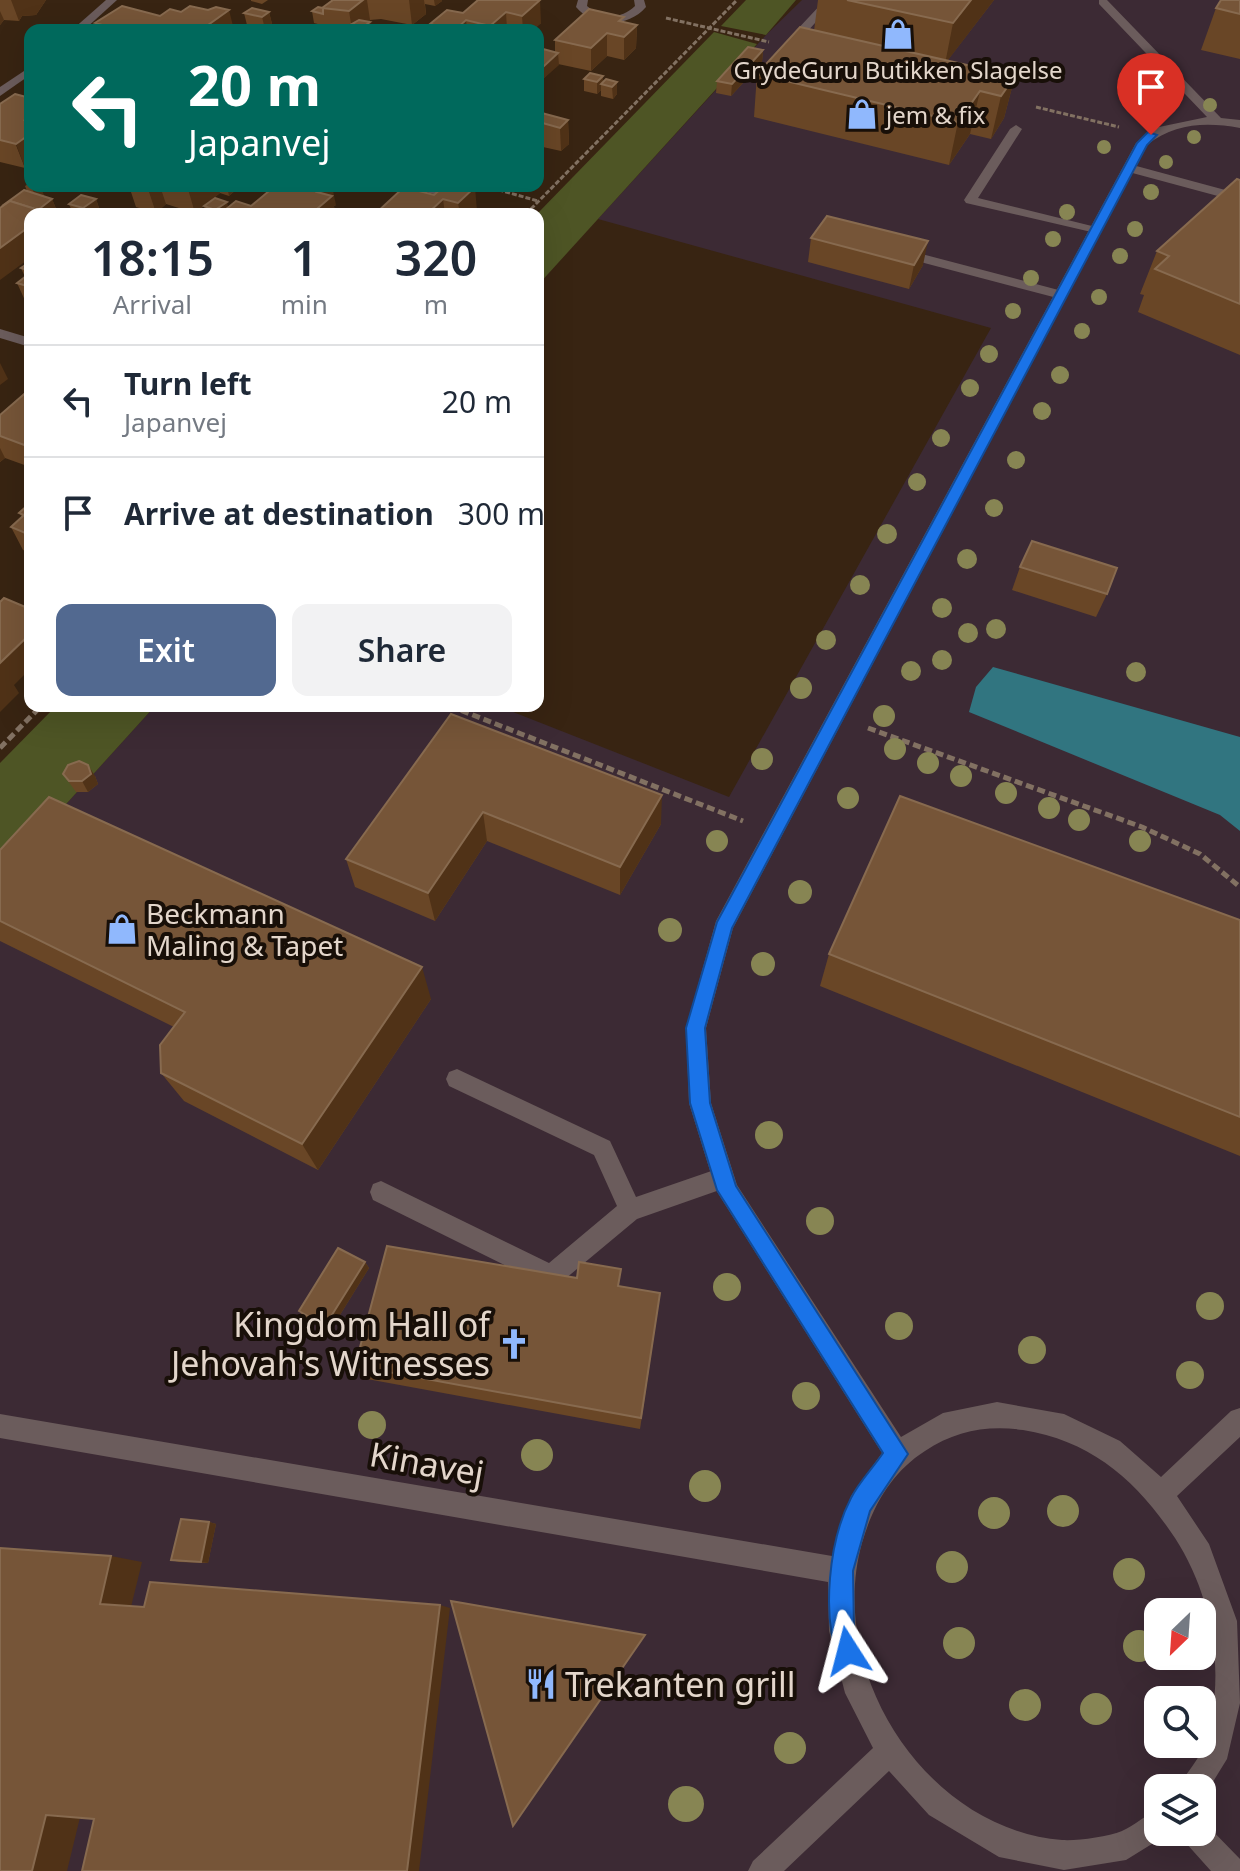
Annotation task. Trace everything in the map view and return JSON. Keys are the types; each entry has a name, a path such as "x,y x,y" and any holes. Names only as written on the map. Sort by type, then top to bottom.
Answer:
{"street":[{"path":"84,24 112,0"},
{"path":"583,0 581,7 584,11 597,18 616,19 639,6"},
{"path":"827,43 797,36 831,0"},
{"path":"1102,1 1218,122"},
{"path":"0,93 24,75"},
{"path":"897,1454 727,1190 700,1103 696,1028 723,927 1142,143 1173,125 1240,124"},
{"path":"1016,129 970,200 1095,231"},
{"path":"1129,168 1240,198"},
{"path":"885,248 1061,295"},
{"path":"0,333 24,341"},
{"path":"457,1079 602,1148 630,1210"},
{"path":"381,1192 551,1276 630,1210 723,1178"},
{"path":"1144,1833 1126,1845 1064,1855 999,1842 939,1805 890,1751 859,1693 842,1631 841,1571 860,1505 897,1454 943,1425 997,1414 1055,1423 1111,1450 1161,1494 1200,1553 1224,1621 1229,1691 1213,1759 1203,1774"},
{"path":"1161,1494 1240,1420"},
{"name":"Kinavej","path":"0,1426 841,1571"},
{"path":"763,1871 890,1751"},
{"path":"1208,1846 1231,1871"}],"path":[{"path":"532,208 737,0"},
{"path":"639,6 710,28 771,42"},
{"path":"1030,105 1151,135"},
{"path":"507,192 539,201"},
{"path":"0,748 35,712"},
{"path":"465,712 773,833"},
{"path":"836,717 1142,827 1200,854 1240,887"}],"shaded area":[{"path":"802,0 1240,0 1240,1871 0,1871 0,877 150,712 513,712 729,797 991,328 598,219 766,35"}],"green space":[{"path":"746,0 796,0 766,35 721,26"},
{"path":"714,32 757,44 544,278 543,208"},
{"path":"50,712 150,712 0,877 0,763"}],"water":[{"path":"993,667 1240,737 1240,831 1220,815 969,712 976,687"}],"building":[{"path":"333,0 363,0 349,11 322,8"},
{"path":"478,0 540,0 522,16 506,12 492,24 466,20 462,24 430,24 447,10 463,13"},
{"path":"847,0 971,0 953,23"},
{"path":"1221,0 1240,0 1240,14 1216,8"},
{"path":"122,6 160,16 170,9 181,12 190,6 229,10 209,24 95,23"},
{"path":"252,8 269,12 262,17 244,13"},
{"path":"323,8 323,14 312,11"},
{"path":"589,9 624,17 619,21 637,25 624,37 607,33 591,48 555,40"},
{"path":"359,20 370,22 367,24 352,24"},
{"path":"800,27 1015,76 1001,96 980,91 958,122 757,74"},
{"path":"748,47 763,50 732,84 717,81"},
{"path":"544,49 558,53 544,66"},
{"path":"590,73 603,76 597,82 584,79"},
{"path":"606,79 617,82 612,87 601,84"},
{"path":"15,94 24,96 24,138 16,144 0,140 0,104"},
{"path":"544,114 568,120 560,128 544,123"},
{"path":"1237,179 1240,180 1240,304 1155,269 1169,256 1157,251"},
{"path":"24,190 52,199 41,208 10,201 2,206"},
{"path":"268,192 317,192 332,196 318,208 227,208 236,201 251,206"},
{"path":"399,192 434,195 437,192 470,192 458,203 443,199 433,208 381,208"},
{"path":"81,195 96,199 83,208 69,204"},
{"path":"215,198 227,202 218,208 204,206"},
{"path":"10,201 32,208 24,208 24,230 0,248 0,208"},
{"path":"827,216 928,241 914,265 811,238"},
{"path":"24,394 24,445 0,436 0,415"},
{"path":"24,515 24,532 11,527"},
{"path":"1032,541 1117,568 1107,594 1020,567"},
{"path":"4,598 24,606 24,640 0,663 0,602"},
{"path":"451,714 662,795 620,867 483,812 428,893 346,859"},
{"path":"79,761 88,765 91,774 82,781 69,781 63,774 68,765"},
{"path":"900,796 1240,920 1240,1117 829,954"},
{"path":"49,797 422,967 302,1144 161,1073 160,1045 185,1012 0,921 0,850"},
{"name":"Kingdom Hall of Jehovah's Witnesses","path":"387,1246 577,1278 579,1262 621,1269 618,1286 660,1293 641,1418 355,1366"},
{"path":"338,1248 365,1262 325,1326 299,1311"},
{"path":"181,1519 209,1522 201,1562 171,1560"},
{"path":"0,1548 111,1556 100,1604 144,1607 150,1582 440,1605 407,1871 82,1871 94,1819 46,1815 32,1871 0,1871"},
{"path":"451,1601 645,1635 513,1826"}],"place":[{"name":"GrydeGuru Butikken Slagelse","path":"898,34"},
{"name":"jem & fix","path":"862,114"},
{"name":"Beckmann Maling & Tapet","path":"122,929"},
{"name":"Kingdom Hall of Jehovah's Witnesses","path":"514,1344"},
{"name":"Trekanten grill","path":"541,1684"}],"route":[{"path":"848,1651 842,1631 841,1571 860,1505 897,1454 727,1190 700,1103 696,1028 723,927 1142,143 1151,135"}]}
